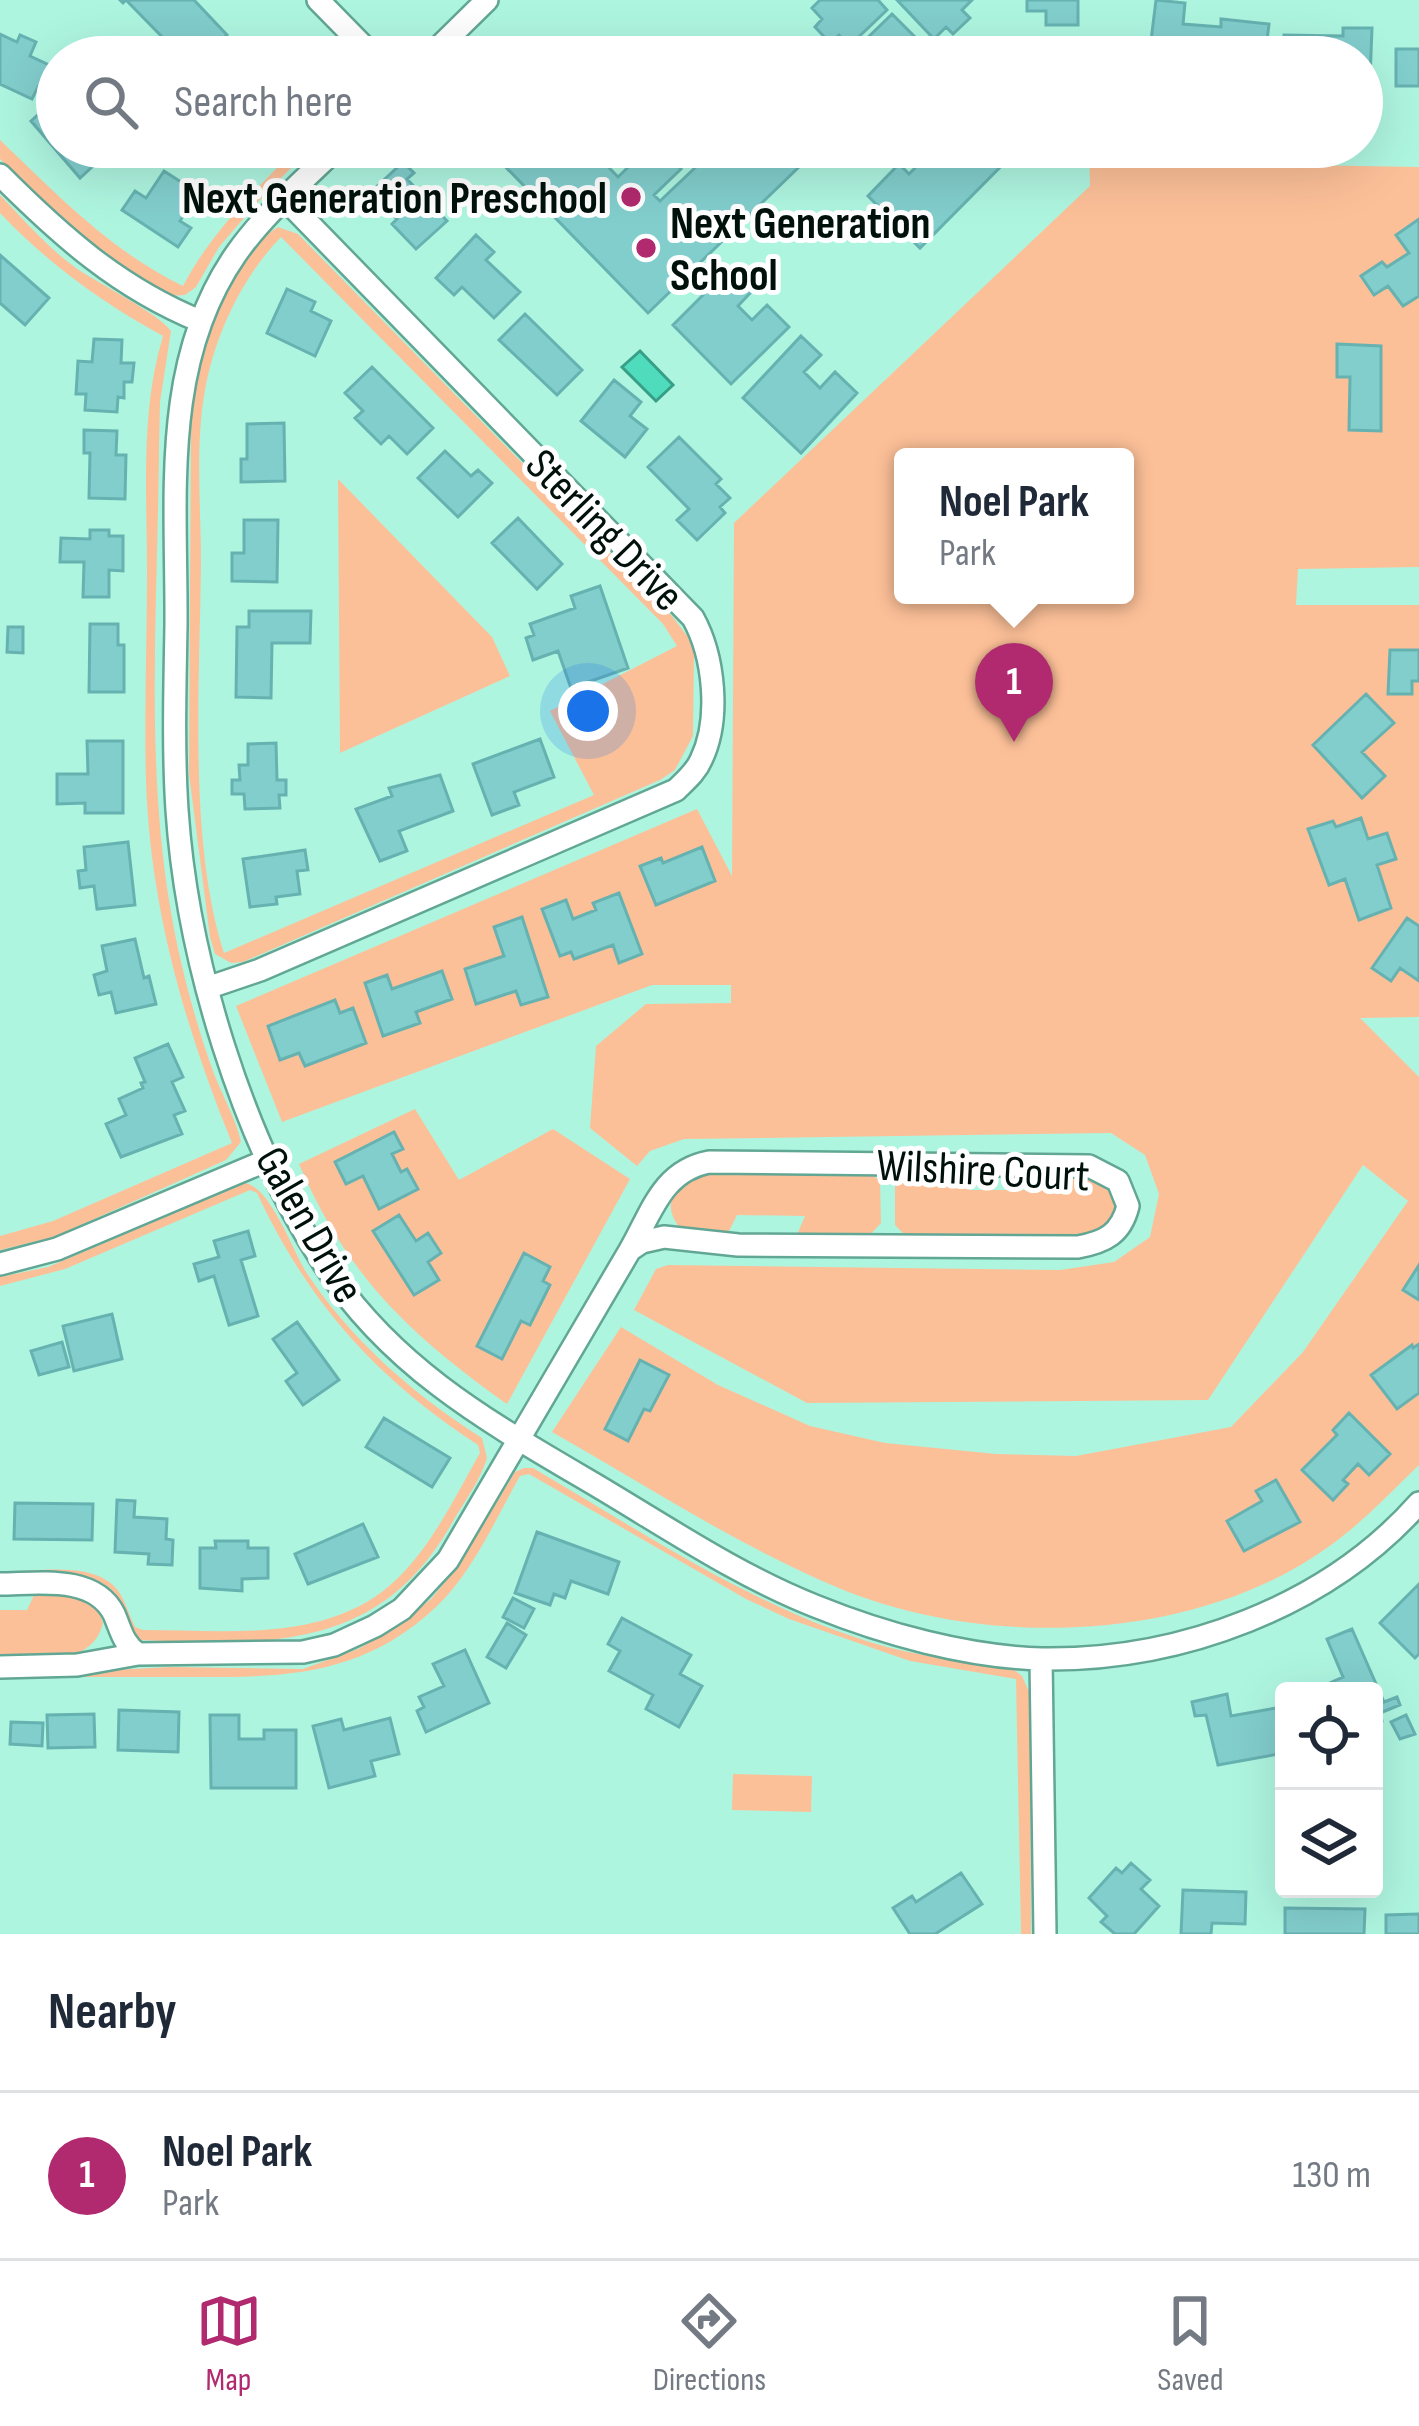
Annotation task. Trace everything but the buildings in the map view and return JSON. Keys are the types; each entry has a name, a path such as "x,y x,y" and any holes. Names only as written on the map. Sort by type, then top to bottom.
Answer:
{"street":[{"path":"318,0 353,36"},
{"path":"450,36 487,0"},
{"name":"Galen Drive","path":"317,168 236,254 200,321 179,403 175,747 185,880 223,1041 301,1227 365,1319 432,1383 682,1536 815,1606 929,1642 1041,1659 1137,1651 1234,1627 1341,1571 1419,1503"},
{"path":"0,176 88,259 127,286 200,321"},
{"name":"Sterling Drive","path":"207,988 260,970 676,790 701,761 711,711 709,657 693,618 285,199"},
{"path":"0,1264 57,1249 269,1159"},
{"name":"Wilshire Court","path":"0,1667 77,1665 138,1654 303,1652 334,1645 375,1626 414,1598 448,1560 671,1178 683,1168 709,1162 1089,1166 1118,1181 1128,1206 1117,1232 1078,1247 738,1245 664,1237 630,1250"},
{"path":"0,1584 88,1588 112,1609 129,1648 138,1654"},
{"path":"1041,1659 1045,1934"}],"shaded area":[{"path":"0,140 108,239 183,286 207,247 250,196 277,168 291,168 219,247 196,287 185,295 169,296 67,228 0,159"},
{"path":"1419,167 1419,567 1298,569 1296,605 1419,605 1419,1017 1360,1018 1419,1077 1419,1465 1343,1536 1278,1577 1220,1601 1157,1618 1092,1626 962,1622 899,1609 803,1572 552,1432 621,1327 718,1385 810,1426 885,1443 1076,1456 1231,1427 1303,1352 1408,1201 1363,1165 1208,1400 807,1403 634,1310 656,1269 668,1265 1060,1270 1114,1262 1150,1237 1159,1194 1145,1155 1111,1133 684,1139 650,1151 637,1166 590,1128 596,1046 646,1004 731,1003 731,985 652,985 282,1122 236,1006 697,809 732,876 734,523 1090,186 1090,168"},
{"path":"0,195 66,260 171,331 160,402 155,620 162,850 188,991 241,1142 226,1160 54,1237 0,1250 0,1236 53,1221 232,1143 199,1056 173,966 149,828 146,453 163,336 57,266 0,213"},
{"path":"278,227 298,234 672,616 694,653 693,736 675,770 660,780 243,962 231,963 215,954 210,937 189,774 191,418 217,313 259,242","holes":["281,237 663,624 677,646 550,711 594,795 224,953 205,861 201,811 200,432 205,390 223,328 242,288"]},
{"path":"640,351 673,385 656,401 622,367"},
{"path":"338,479 492,637 510,676 340,753"},
{"path":"415,1109 459,1180 553,1129 630,1179 507,1404 440,1353 385,1300 338,1239 299,1164"},
{"path":"865,1168 880,1181 881,1223 868,1237 796,1237 805,1216 737,1215 726,1237 685,1233 672,1215 675,1190 697,1170"},
{"path":"909,1168 980,1169 969,1190 1046,1190 1058,1169 1074,1171 1112,1192 1116,1212 1091,1235 908,1238 895,1225 895,1182"},
{"path":"245,1183 263,1195 272,1207 306,1272 343,1321 408,1385 482,1438 487,1458 423,1565 391,1596 355,1618 317,1632 276,1639 138,1640 127,1626 118,1598 96,1580 64,1574 0,1576 0,1572 74,1570 102,1578 117,1589 135,1627 143,1630 245,1631 311,1623 372,1599 399,1577 434,1533 480,1453 478,1445 408,1393 349,1336 299,1270 257,1193 250,1190 65,1269 0,1286 0,1277 48,1267"},
{"path":"533,1468 705,1569 795,1614 887,1647 1014,1670 1022,1676 1030,1694 1031,1934 1021,1934 1016,1679 910,1661 789,1619 529,1474 520,1476 472,1562 436,1607 405,1632 342,1663 276,1675 241,1677 0,1676 170,1667 303,1669 358,1649 431,1599 456,1569 515,1472"},
{"path":"36,1591 67,1593 93,1605 103,1623 88,1647 62,1657 0,1658 0,1610 27,1610"},
{"path":"733,1774 812,1776 811,1812 732,1810"}],"place":[{"name":"Next Generation Preschool","path":"631,197"},
{"name":"Next Generation School","path":"646,248"},
{"name":"Noel Park","path":"1014,742"}]}
